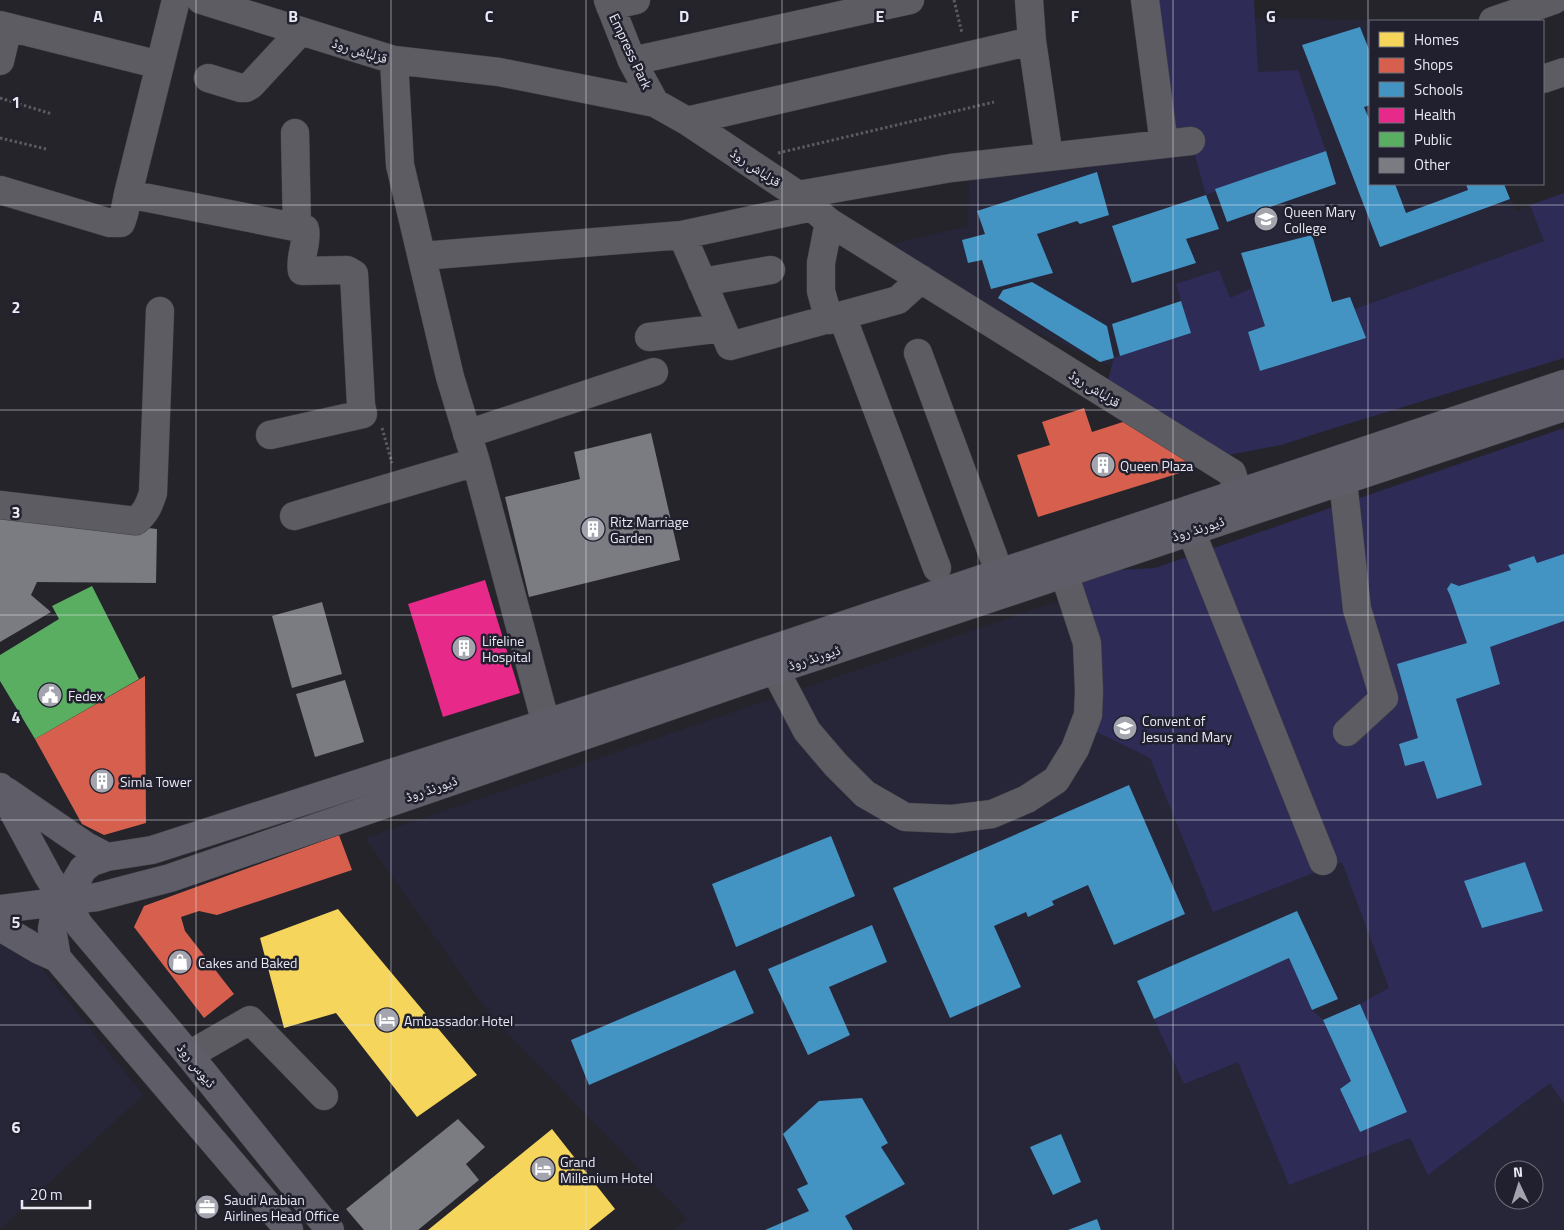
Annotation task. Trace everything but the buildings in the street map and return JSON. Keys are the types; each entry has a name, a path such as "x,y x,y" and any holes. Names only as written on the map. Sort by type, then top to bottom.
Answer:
{"main road":[{"name":"ڈیورنڈ روڈ","path":"64,901 83,869 92,862 107,857 152,850 546,724 1564,384"},
{"name":"ڈیورنڈ روڈ","path":"0,909 97,897 170,878 775,670 1564,407"},
{"name":"ڈیوس روڈ","path":"0,788 48,876 80,926 189,1056 330,1230"},
{"path":"0,788 86,846 107,857"},
{"path":"57,958 52,928 64,901"},
{"path":"0,927 39,950 57,958 289,1230"}],"street":[{"path":"0,190 110,223 121,223 176,0"},
{"name":"قزلباش روڈ","path":"201,0 394,60 499,72 655,103 687,121 813,208 922,279 1232,472 1238,493"},
{"path":"632,61 910,0"},
{"path":"1029,0 1032,41 1049,157"},
{"path":"1145,0 1164,144"},
{"path":"1496,20 1554,0"},
{"name":"Empress Park","path":"618,2 632,61 655,103"},
{"path":"0,61 4,26 160,64"},
{"path":"208,78 246,88 251,85 301,31"},
{"path":"687,121 1032,41"},
{"path":"394,60 400,165 450,377 476,462 546,724"},
{"path":"1544,79 1564,72"},
{"path":"295,133 297,228"},
{"path":"422,256 682,235 813,208 951,168 1191,141"},
{"path":"128,194 305,229 302,271 347,270 354,274 363,414 270,435"},
{"path":"813,208 822,263 821,291 835,318 936,568"},
{"path":"682,235 726,337"},
{"path":"702,282 771,270"},
{"path":"648,337 726,337 835,318 898,300 922,279"},
{"path":"0,505 136,521 144,515 153,494 160,311"},
{"path":"918,353 994,558"},
{"path":"467,434 654,372"},
{"path":"294,516 476,462"},
{"path":"1343,481 1357,609 1384,698 1347,732"},
{"path":"1191,531 1323,861"},
{"path":"775,670 807,731 836,765 865,794 905,817 952,819 992,814 1027,799 1056,780 1076,749 1088,716 1087,642 1064,573"},
{"path":"189,1056 250,1020 324,1096"}],"path":[{"path":"954,0 968,56"},
{"path":"0,98 52,114"},
{"path":"746,160 994,102"},
{"path":"0,138 46,149"},
{"path":"363,414 377,410 398,485"}],"shaded area":[{"name":"Queen Mary College","path":"1145,0 1254,0 1255,18 1376,20 1369,20 1369,185 1504,185 1516,211 1564,193 1564,358 1281,445 921,279 873,248 968,226 969,166 1164,144"},
{"path":"1145,0 1254,0 1258,72 1298,70 1326,151 1206,195 1191,141 1164,144"},
{"path":"1564,193 1564,358 1281,445 1207,459 1104,394 1114,358 1191,333 1176,284 1219,270 1230,298 1252,288 1265,326 1248,332 1261,371 1366,338 1355,309 1544,241 1530,205"},
{"name":"Convent of Jesus and Mary","path":"1564,428 1564,1230 674,1230 687,1219 490,1015 365,838"},
{"path":"1564,428 1564,1104 1550,1083 1428,1175 1410,1138 1289,1185 1238,1062 1184,1084 1154,1019 1289,958 1312,1010 1323,1020 1351,1081 1340,1089 1360,1132 1407,1112 1360,1004 1389,988 1342,862 1213,912 1150,758 1085,726 1064,573 1155,568"},
{"path":"0,939 33,957 143,1095 0,1229"}],"place":[{"name":"Queen Mary College","path":"1266,219"},
{"name":"Queen Plaza","path":"1103,465"},
{"name":"Ritz Marriage Garden","path":"593,529"},
{"name":"Lifeline Hospital","path":"464,648"},
{"name":"Fedex","path":"50,695"},
{"name":"Convent of Jesus and Mary","path":"1125,728"},
{"name":"Simla Tower","path":"102,781"},
{"name":"Cakes and Baked","path":"180,962"},
{"name":"Ambassador Hotel","path":"387,1020"},
{"name":"Grand Millenium Hotel","path":"543,1169"},
{"name":"Saudi Arabian Airlines Head Office","path":"207,1207"}]}
